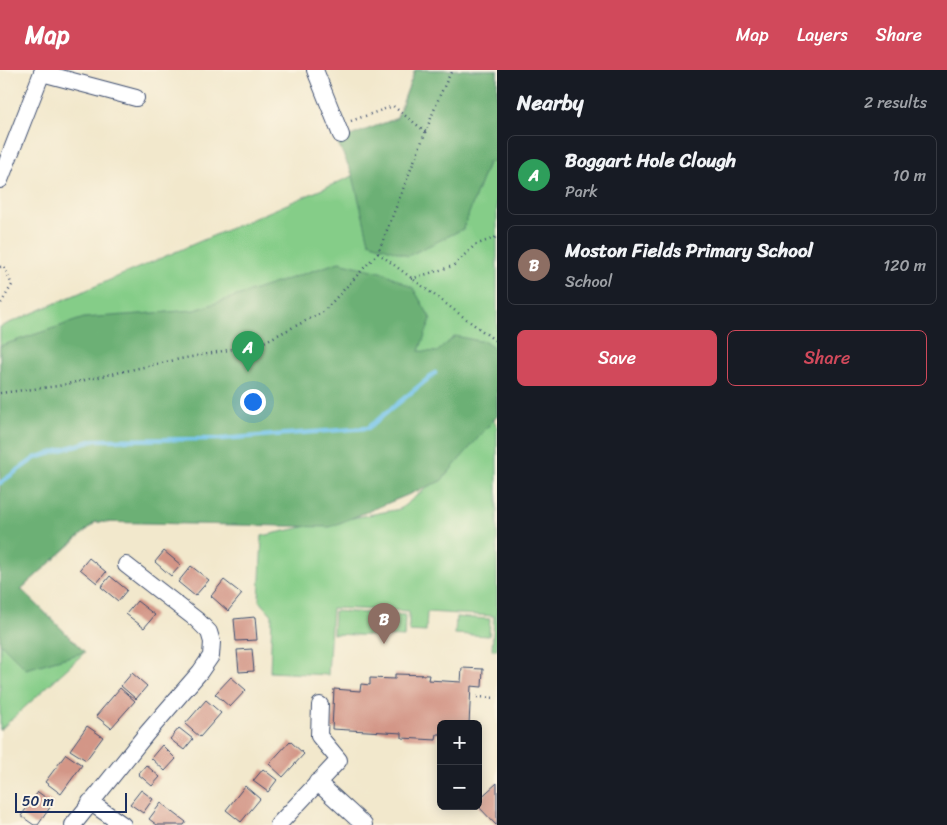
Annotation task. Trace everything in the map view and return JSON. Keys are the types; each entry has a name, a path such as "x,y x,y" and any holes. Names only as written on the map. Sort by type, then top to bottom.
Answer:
{"street":[{"path":"315,70 339,131"},
{"path":"0,180 4,159 42,72 136,98"},
{"path":"73,825 90,802 200,672 211,656 212,642 209,632 197,620 126,564"},
{"path":"278,825 339,760 319,736 320,705"},
{"path":"317,782 364,825"},
{"path":"90,802 123,825"}],"path":[{"path":"0,393 58,386 175,360 260,344 323,312 378,254 452,70"},
{"path":"339,131 393,106 426,132"},
{"path":"411,279 453,266 475,245 497,237"},
{"path":"378,254 497,342"},
{"path":"0,267 4,266 12,284 0,305"},
{"path":"477,697 497,698"}],"green space":[{"path":"415,70 497,70 497,416 494,420 497,427 497,650 492,650 494,616 427,612 426,632 409,631 409,611 332,608 328,675 270,672 272,615 259,600 262,536 308,526 208,522 96,522 21,589 85,652 0,730 0,327 390,160 397,118","holes":["429,486 400,509 352,518"]},
{"path":"415,70 497,70 497,161 488,163 463,229 408,256 369,242 353,176 337,141 397,118"},
{"path":"339,262 385,273 413,288 431,319 419,351 437,352 455,336 485,342 497,351 497,416 441,481 330,527 95,522 21,589 85,652 26,669 0,643 0,346 84,318 195,310"},
{"path":"334,611 405,615 404,637 333,634"},
{"path":"456,617 490,619 489,636 455,634"}],"building":[{"path":"164,551 181,565 171,576 155,562"},
{"path":"89,558 106,572 97,583 80,569"},
{"path":"191,566 209,580 195,596 178,582"},
{"path":"110,576 127,590 118,601 101,587"},
{"path":"224,580 242,594 228,611 211,596"},
{"path":"137,601 155,615 144,628 126,614"},
{"path":"255,617 257,640 236,641 234,619"},
{"path":"252,649 254,671 239,672 237,650"},
{"path":"462,668 483,669 482,687 471,686 469,720 437,720 436,740 402,738 402,733 332,729 334,689 360,691 361,684 370,685 370,678 395,679 395,674 429,675 428,680 461,682"},
{"path":"132,673 147,686 136,699 121,686"},
{"path":"231,677 246,690 230,707 215,694"},
{"path":"120,688 135,701 111,728 96,716"},
{"path":"206,700 221,713 200,737 185,724"},
{"path":"87,726 103,737 86,760 70,750"},
{"path":"179,728 193,739 184,750 170,739"},
{"path":"290,741 304,754 283,777 269,764"},
{"path":"162,745 176,759 165,771 151,758"},
{"path":"66,754 82,765 61,794 45,782"},
{"path":"146,765 160,777 152,786 138,774"},
{"path":"263,769 277,780 268,792 253,781"},
{"path":"497,783 497,825 482,810 482,796"},
{"path":"245,786 260,799 241,822 226,810"},
{"path":"141,790 153,799 143,813 130,804"},
{"path":"38,792 53,803 38,825 34,825 21,816"},
{"path":"161,803 186,822 184,825 157,825 149,819"}],"waterway":[{"path":"0,483 35,458 94,440 221,439 368,428 435,373"}],"place":[{"name":"Boggart Hole Clough","path":"248,372"},
{"name":"Moston Fields Primary School","path":"384,644"}]}
